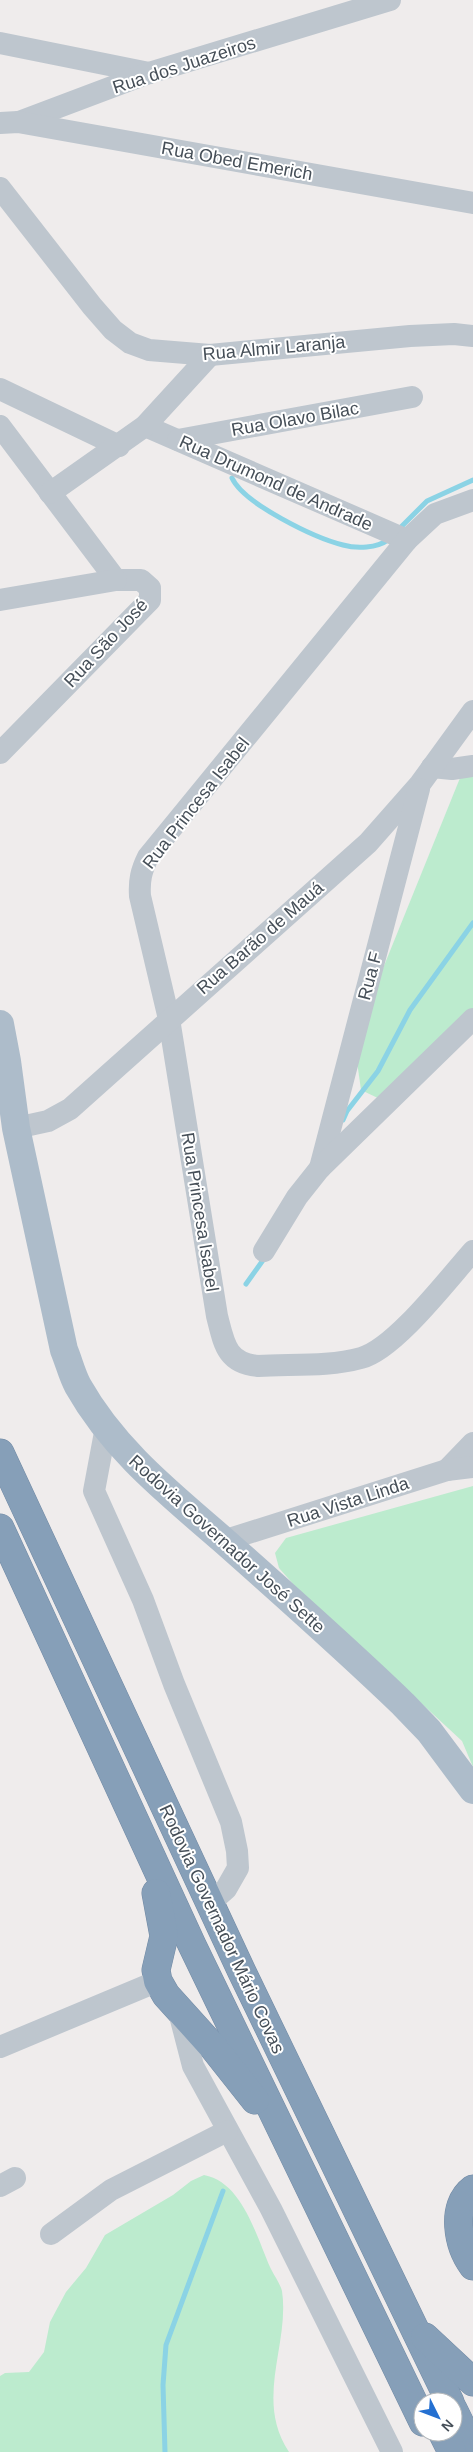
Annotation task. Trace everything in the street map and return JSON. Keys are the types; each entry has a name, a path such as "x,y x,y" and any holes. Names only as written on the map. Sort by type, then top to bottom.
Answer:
{"highway":[{"name":"Rodovia Governador Mário Covas","path":"0,1453 242,1972 445,2392"},
{"name":"Rodovia Governador Mário Covas","path":"0,1528 132,1818 413,2401"},
{"path":"132,1818 160,1907 164,1936 159,1968 178,2008 213,2047 259,2104 291,2151"},
{"path":"159,1968 165,1950 177,1943 209,1948 242,1972"},
{"path":"473,2188 466,2196 459,2213 458,2232 473,2266"},
{"path":"352,2276 372,2294 422,2392"},
{"path":"414,2327 470,2376"},
{"path":"463,2430 473,2450"}],"main road":[{"name":"Rodovia Governador José Sette","path":"0,1024 8,1061 16,1128 64,1350 78,1384 123,1449 154,1481 403,1704 429,1731 473,1790"}],"street":[{"name":"Rua dos Juazeiros","path":"9,123 149,73 355,6 390,0"},
{"path":"0,44 149,73"},
{"name":"Rua Obed Emerich","path":"9,123 473,203"},
{"name":"Rua Almir Laranja","path":"0,188 113,330 130,343 149,350 210,356 410,336 454,334 473,336"},
{"path":"50,494 145,426 210,356"},
{"path":"0,389 118,446"},
{"name":"Rua Olavo Bilac","path":"178,440 412,397"},
{"name":"Rua São José","path":"0,426 116,580 141,580 146,582 150,588 150,600 0,753"},
{"name":"Rua Drumond de Andrade","path":"145,426 407,540"},
{"name":"Rua Princesa Isabel","path":"473,500 435,514 407,540 155,850 142,869 140,896 169,1019 217,1316 224,1342 230,1354 246,1365 345,1361 362,1358 380,1350 398,1334 473,1251"},
{"path":"0,600 116,580"},
{"name":"Rua Barão de Mauá","path":"16,1128 48,1121 70,1109 368,843 426,775 473,711"},
{"path":"426,775 473,766"},
{"name":"Rua F","path":"320,1168 426,775"},
{"path":"264,1251 297,1197 320,1168 473,1019"},
{"path":"106,1427 94,1491 143,1600 174,1684 231,1822 237,1851 238,1868 226,1889 210,1903"},
{"path":"447,1470 473,1443"},
{"name":"Rua Vista Linda","path":"223,1541 447,1470 473,1467"},
{"path":"0,2047 159,1968"},
{"path":"178,2008 193,2066 271,2209 392,2452"},
{"path":"193,2066 213,2047"},
{"path":"51,2234 111,2190 227,2131"}],"green space":[{"path":"473,775 473,1010 382,1100 361,1090 354,1040 460,778"},
{"path":"473,1486 473,1767 462,1741 295,1586 279,1568 275,1553 286,1538"},
{"path":"204,2175 217,2180 238,2199 253,2226 282,2291 282,2331 275,2372 274,2412 279,2432 289,2452 0,2452 0,2376 5,2373 29,2372 44,2352 50,2322 66,2292 86,2268 105,2235 173,2195 191,2181"}],"waterway":[{"path":"232,478 239,488 265,509 299,528 331,541 354,547 367,547 388,540"},
{"path":"398,530 427,501 473,480"},
{"path":"343,1120 347,1111 378,1071 410,1010 473,923"},
{"path":"246,1284 266,1256"},
{"path":"165,2452 163,2385 166,2345 223,2191"}]}
